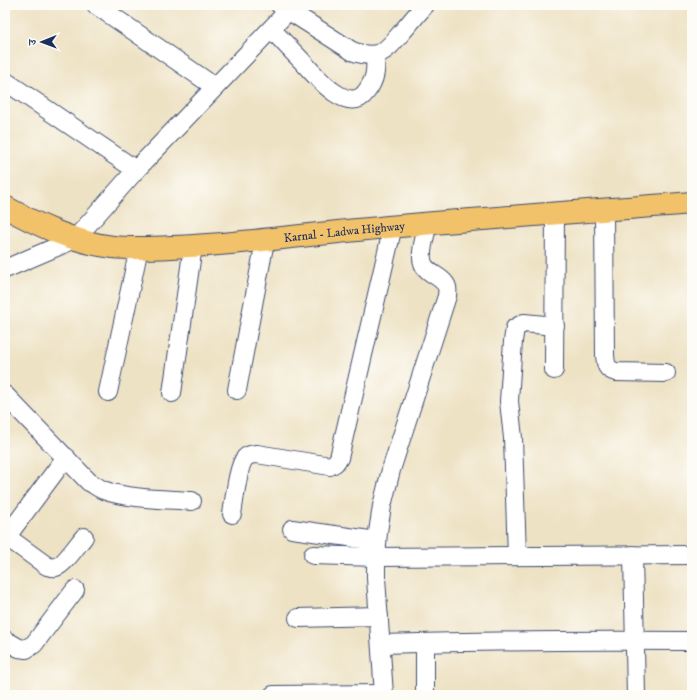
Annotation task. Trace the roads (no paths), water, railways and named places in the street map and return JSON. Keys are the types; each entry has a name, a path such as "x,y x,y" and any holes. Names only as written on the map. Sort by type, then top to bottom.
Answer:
{"main road":[{"name":"Karnal - Ladwa Highway","path":"5,207 45,227 75,239 112,247 140,248 265,241 393,226 692,203"}],"street":[{"path":"96,5 215,87"},
{"path":"5,269 75,239 136,170 271,29 284,8 352,51 363,55 375,55 388,49 425,5"},
{"path":"271,29 319,81 340,96 349,99 361,99 367,91 374,79 376,70 375,55"},
{"path":"5,81 136,170"},
{"path":"604,210 606,365 610,370 616,372 666,373"},
{"path":"554,370 556,213"},
{"path":"273,695 384,694 376,549 382,506 391,470 447,296 448,287 443,281 425,267 422,262 428,223"},
{"path":"232,514 242,461 246,457 257,454 330,466 339,458 393,226"},
{"path":"237,390 265,241"},
{"path":"172,393 193,246"},
{"path":"108,392 140,248"},
{"path":"517,556 513,438 509,401 515,328 524,323 555,326"},
{"path":"5,395 90,482 102,489 114,493 192,501"},
{"path":"66,457 6,538 51,568 57,567 63,562 84,536"},
{"path":"292,529 376,549"},
{"path":"313,555 376,549 517,556 692,555"},
{"path":"633,555 636,695"},
{"path":"5,640 19,648 26,649 34,644 75,590"},
{"path":"298,618 379,616"},
{"path":"381,644 510,641 692,641"},
{"path":"425,643 425,695"}]}
